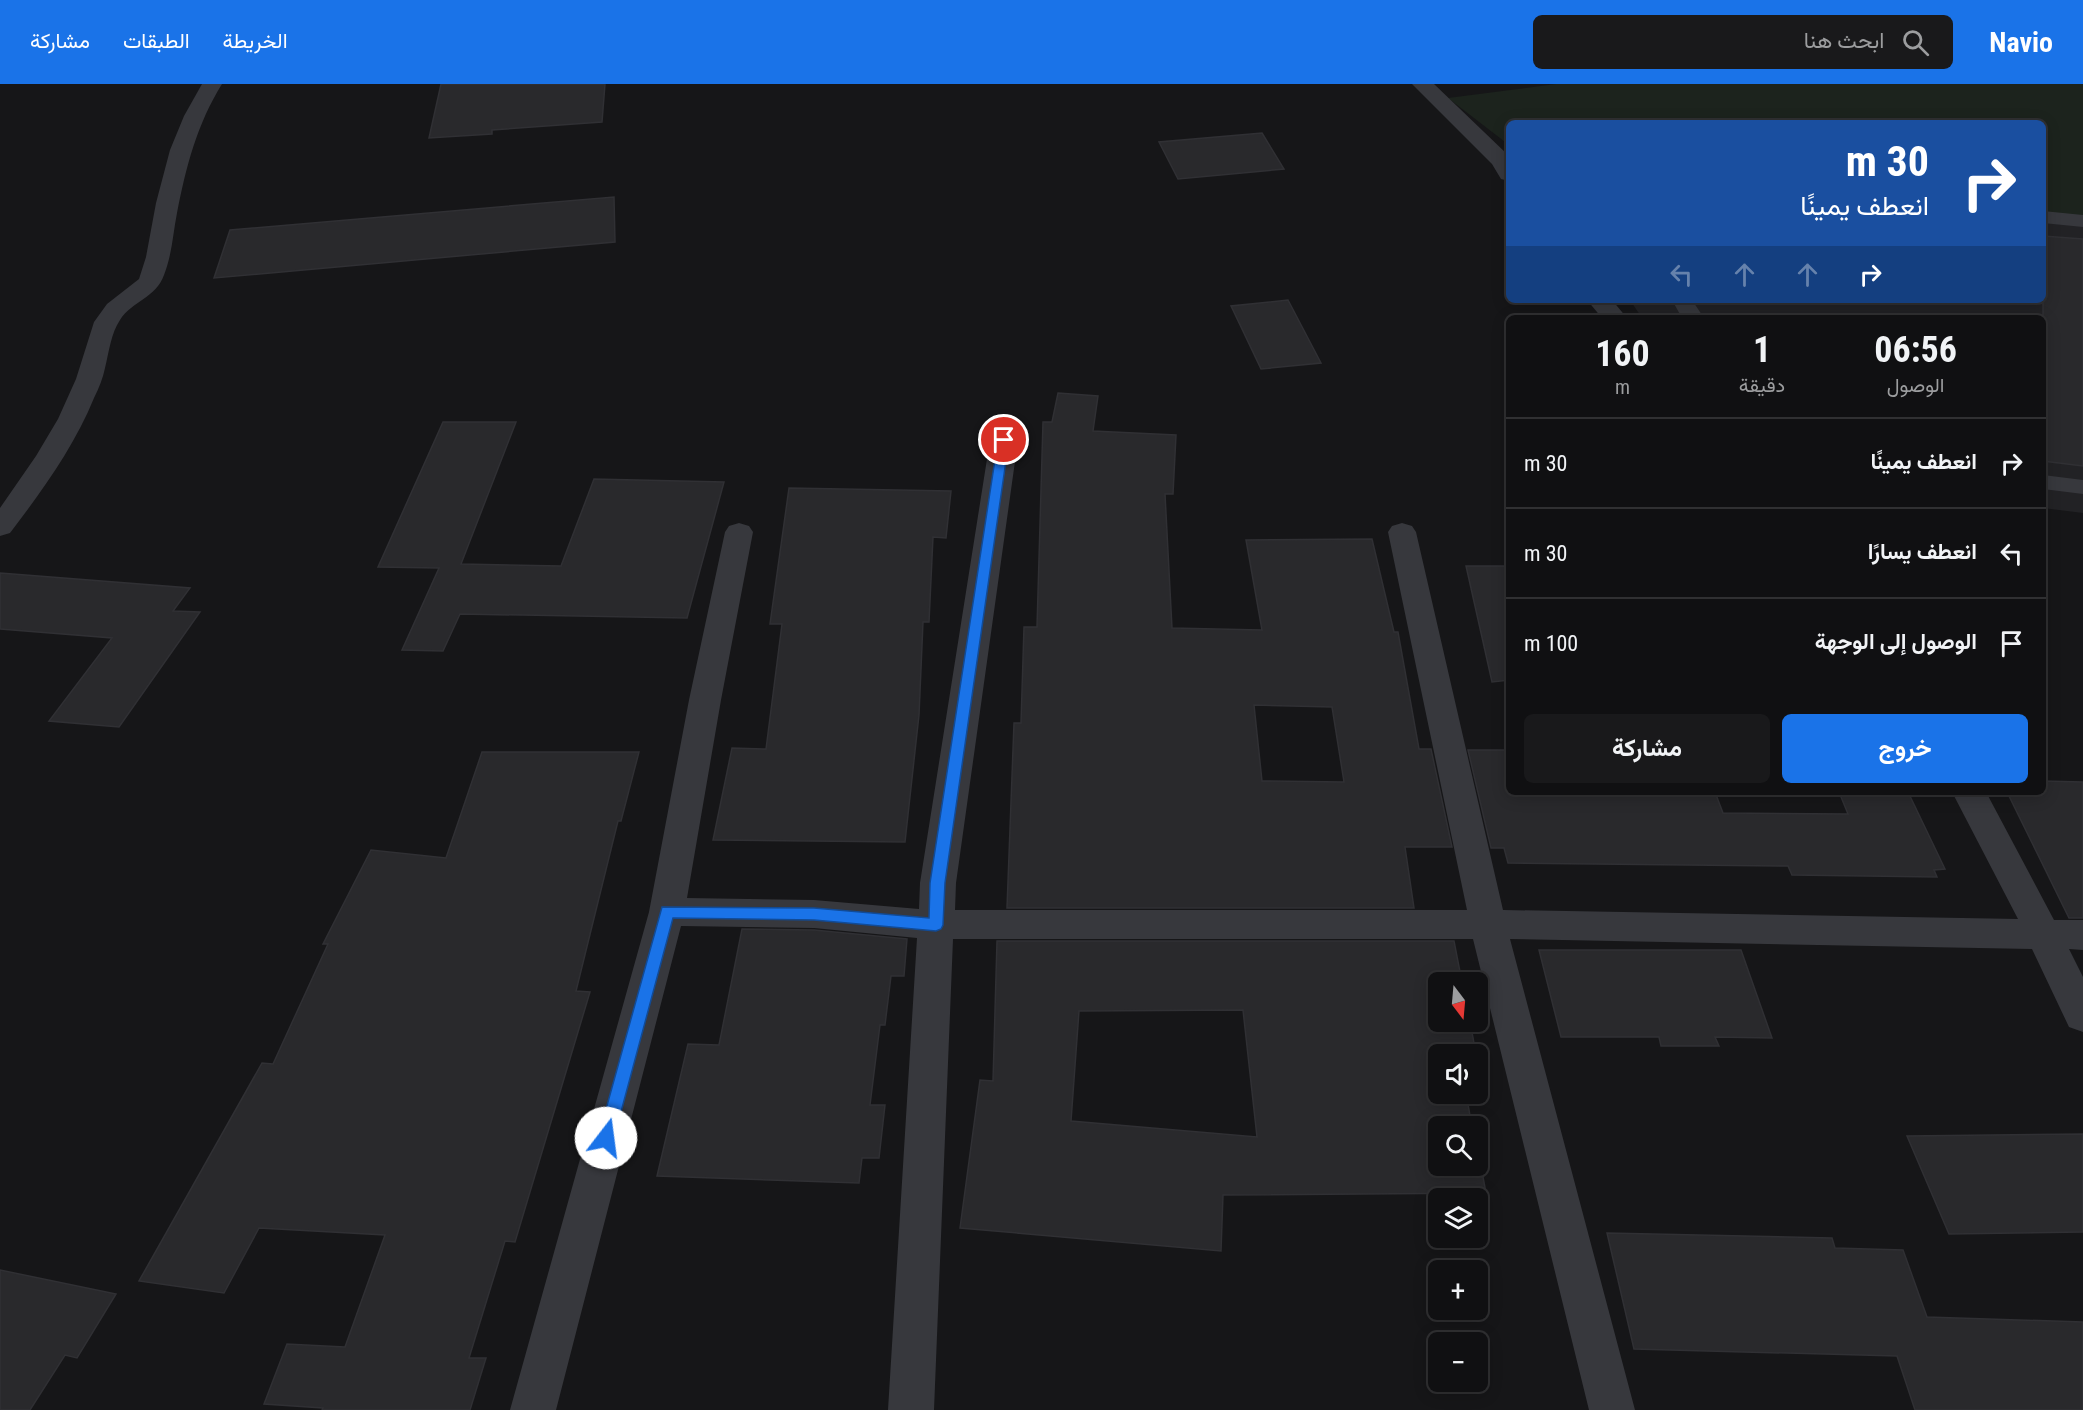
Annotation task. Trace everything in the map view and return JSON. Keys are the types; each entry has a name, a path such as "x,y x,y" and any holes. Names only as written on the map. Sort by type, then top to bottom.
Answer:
{"street":[{"path":"0,527 56,450 88,381 105,322 117,308 151,279 157,261 173,175 195,112 212,84"},
{"path":"1422,84 1500,160 1506,169"},
{"path":"1602,303 1612,315"},
{"path":"910,1410 938,883 1004,440"},
{"path":"533,1410 667,912 705,700 739,532"},
{"path":"1402,532 1488,924 1612,1410"},
{"path":"1971,795 2043,933 2083,1016"},
{"path":"667,912 814,914 936,925 1488,924 2083,935"}],"lane":[{"path":"2046,217 2083,220"},
{"path":"2046,482 2083,487"}],"shaded area":[{"path":"1556,84 2083,84 2083,216 2046,213 2046,120 1506,120 1506,143 1448,98"},
{"path":"2046,213 2083,216 2083,513 2046,508 2046,315 1640,315 1632,303 2046,303"}],"building":[{"path":"441,84 605,84 602,122 492,130 492,134 429,138"},
{"path":"1262,133 1284,169 1178,179 1159,142"},
{"path":"614,197 615,242 214,278 230,230"},
{"path":"2046,236 2083,239 2083,466 2046,461 2046,315 2043,315 2043,303 2046,303"},
{"path":"1288,300 1321,363 1261,369 1231,306"},
{"path":"1058,393 1098,396 1093,431 1176,435 1173,494 1165,494 1172,628 1262,630 1246,540 1372,539 1394,632 1398,632 1419,749 1431,749 1452,847 1405,847 1414,908 1007,908 1014,723 1021,723 1024,627 1037,627 1043,422 1052,422","holes":["1254,705 1332,707 1344,782 1262,781"]},
{"path":"443,422 516,422 461,564 561,566 594,479 724,482 687,618 460,614 443,651 402,650 439,568 378,567"},
{"path":"789,488 951,491 946,538 933,537 929,622 923,622 919,715 905,842 713,840 732,748 766,749 782,624 770,624"},
{"path":"1466,566 1506,566 1506,680 1492,682"},
{"path":"0,573 190,588 173,611 200,612 119,727 49,721 112,638 0,629"},
{"path":"1468,750 1506,750 1506,795 1716,795 1723,813 1848,814 1840,795 1909,795 1945,869 1934,870 1937,877 1792,875 1788,866 1508,863 1504,848 1491,848"},
{"path":"482,752 639,752 621,821 618,821 576,991 590,992 515,1242 505,1241 469,1358 486,1358 470,1410 322,1410 323,1408 264,1404 287,1344 345,1347 385,1235 259,1228 224,1293 139,1281 262,1063 273,1064 328,944 323,944 371,850 446,858"},
{"path":"2046,781 2083,782 2083,918 2069,918 2008,795 2046,795"},
{"path":"742,929 814,930 907,939 904,976 891,976 885,1025 880,1025 870,1105 885,1105 879,1158 862,1158 859,1183 657,1176 688,1044 719,1045"},
{"path":"997,941 1454,941 1460,972 1428,972 1428,1032 1472,1032 1474,1043 1428,1044 1428,1104 1468,1104 1470,1116 1428,1116 1428,1176 1483,1176 1485,1188 1428,1188 1428,1193 1223,1195 1221,1251 960,1228 980,1080 993,1081","holes":["1243,1010 1257,1137 1071,1121 1079,1011"]},
{"path":"1539,950 1741,950 1772,1038 1715,1037 1719,1046 1661,1046 1659,1037 1561,1037"},
{"path":"2083,1134 2083,1232 1949,1234 1907,1136"},
{"path":"1607,1233 1832,1238 1835,1248 1903,1250 1927,1317 2083,1322 2083,1410 1915,1410 1897,1356 1634,1349"},
{"path":"0,1270 116,1294 77,1358 65,1355 30,1410 0,1410"}],"route":[{"path":"606,1138 667,912 814,914 936,925 938,883 1004,440"}]}
